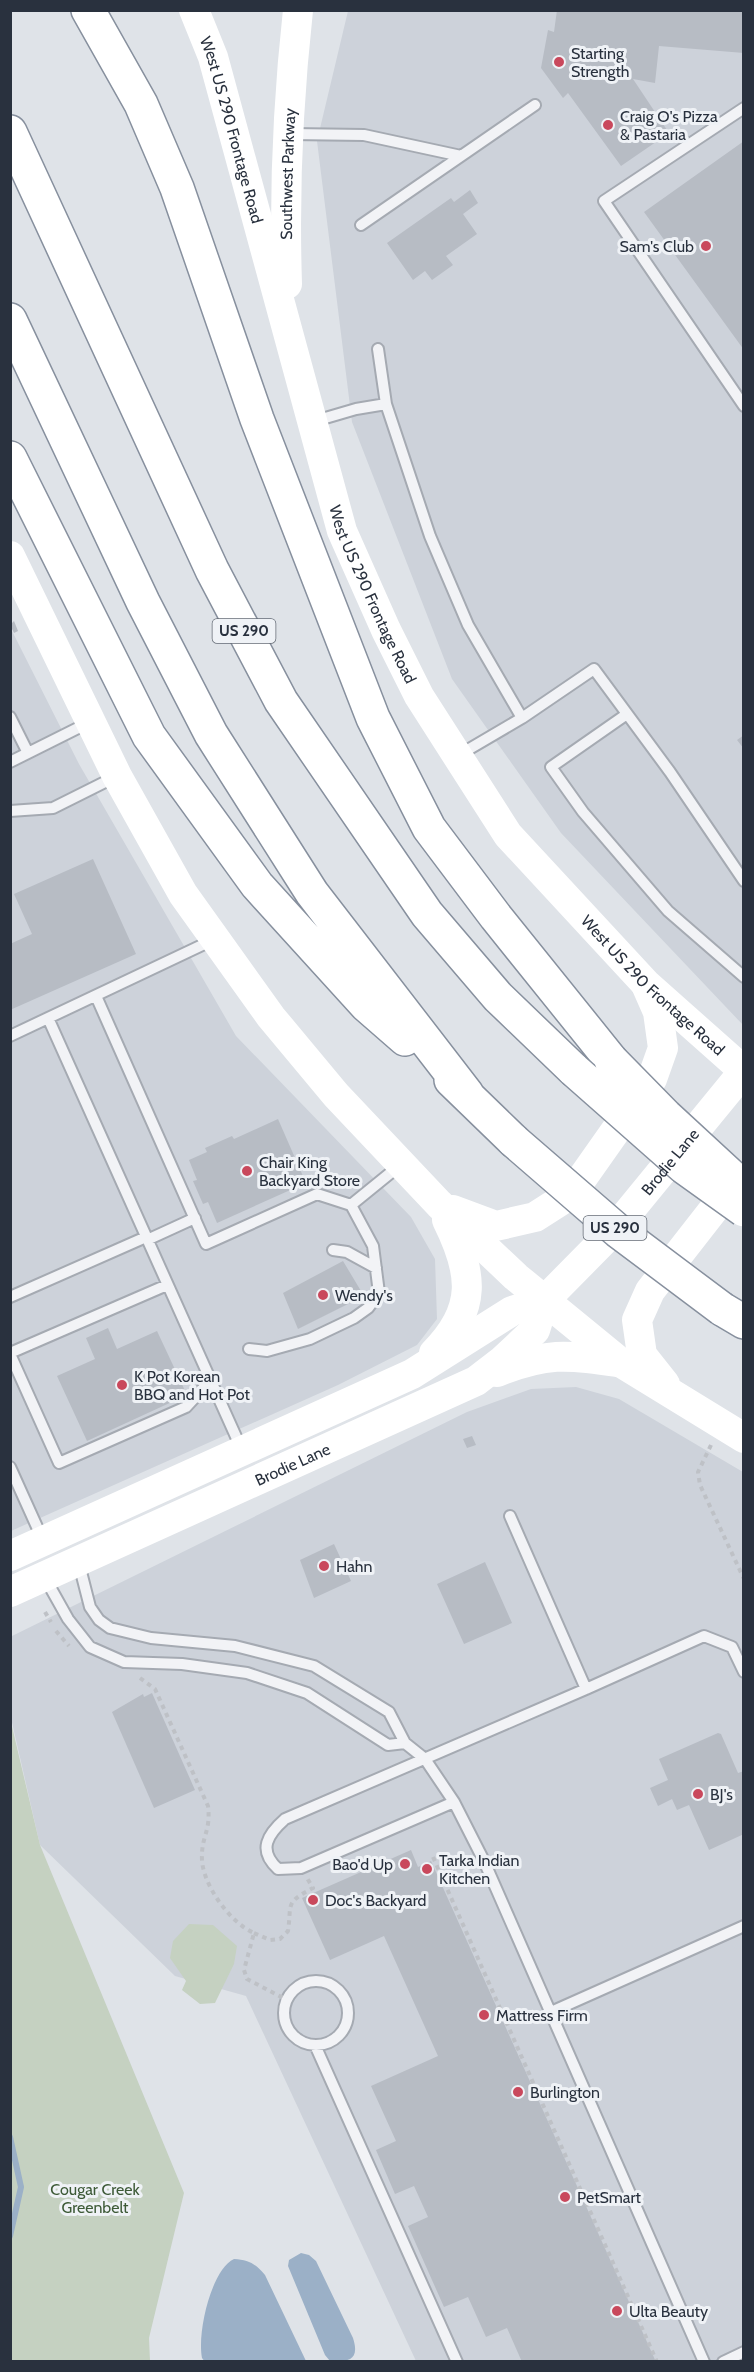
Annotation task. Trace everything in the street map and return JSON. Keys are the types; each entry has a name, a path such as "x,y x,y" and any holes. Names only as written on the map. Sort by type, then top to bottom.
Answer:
{"highway":[{"path":"88,10 141,104 177,188 257,419 348,655 373,718 429,828 496,917 611,1060 666,1116 744,1188"},
{"name":"US 290","path":"10,132 212,570 281,701 428,914 498,997 574,1070 684,1167 744,1210"},
{"name":"US 290","path":"10,320 143,602 211,734 312,893 467,1095 514,1141 618,1231 733,1315"},
{"path":"10,458 149,736 209,822 257,885 366,1005 467,1095"}],"main road":[{"name":"West US 290 Frontage Road","path":"194,10 213,57 342,531 386,630 419,696 508,835 646,984 744,1071"},
{"name":"Southwest Parkway","path":"289,338 285,215 288,134 298,10"},
{"path":"10,556 117,776 183,894 285,1034 336,1095 439,1204 544,1301 620,1362 744,1438"},
{"path":"439,1204 496,1226 535,1217 571,1194 652,1079 663,1048 658,1012 646,984"},
{"name":"Brodie Lane","path":"10,1592 476,1381 502,1361 535,1330 544,1301 613,1231 744,1071"},
{"path":"676,1397 642,1355 637,1320 650,1291 744,1173"},
{"path":"412,1374 448,1338 465,1308 467,1292 462,1250 439,1204"},
{"name":"Brodie Lane","path":"10,1556 412,1374 513,1311 544,1301"},
{"path":"476,1381 523,1362 555,1355 620,1362"},
{"path":"10,1576 40,1557 44,1551 44,1541"}],"lane":[{"path":"360,225 535,105"},
{"path":"744,108 604,201 744,406"},
{"path":"288,134 364,135 461,156"},
{"path":"378,349 386,404 430,536 468,625 522,718"},
{"path":"312,422 356,409 386,404"},
{"path":"457,756 522,718 594,669 670,772 744,881"},
{"path":"627,714 551,767 583,812 668,911 744,977"},
{"path":"10,717 28,753"},
{"path":"10,762 90,722"},
{"path":"10,811 53,808 117,776"},
{"path":"10,1036 215,939"},
{"path":"96,996 206,1244 317,1194 351,1204 373,1246 379,1293 368,1308 354,1318 310,1339 267,1352 249,1349"},
{"path":"48,1018 242,1451"},
{"path":"351,1204 401,1164"},
{"path":"10,1297 195,1218"},
{"path":"333,1250 347,1251 376,1268"},
{"path":"167,1285 10,1354 59,1463 186,1407 210,1381"},
{"path":"10,1467 44,1541"},
{"path":"510,1516 586,1689"},
{"path":"78,1561 90,1606 99,1620 110,1628 151,1638 235,1646 314,1666 389,1712 405,1743 424,1759 454,1802 484,1861 704,2361"},
{"path":"44,1576 68,1619 90,1647 124,1662 182,1664 248,1673 307,1693 388,1745 405,1743"},
{"path":"454,1802 301,1868 278,1869 270,1862 266,1849 270,1832 285,1819 704,1636 732,1647 744,1672"},
{"path":"550,2012 744,1926"},
{"path":"310,1982 328,1984 344,1997 347,2008 344,2028 328,2043 315,2045 296,2038 289,2030 284,2015 287,2000 299,1986 310,1982"},
{"path":"315,2045 457,2361"},
{"path":"723,2361 744,2352"}],"path":[{"path":"713,1442 698,1472 700,1485 744,1579"},
{"path":"132,1676 141,1678 155,1689 208,1806 210,1823 201,1856 208,1880 233,1921 270,1940 280,1940 288,1931 287,1912 291,1904 298,1895 313,1888 301,1868"},
{"path":"433,1857 657,2361"},
{"path":"254,1933 244,1970 247,1979 287,2000"}],"shaded area":[{"path":"348,11 743,11 743,1025 561,833 452,679 352,422 317,141"},
{"path":"10,627 79,764 236,1036 411,1217 435,1259 437,1319 417,1345 338,1385 11,1531"},
{"path":"576,1387 619,1399 743,1472 743,2361 416,2361 246,1996 175,1976 40,1845 11,1718 10,1637 467,1412 531,1389"}],"green space":[{"name":"Cougar Creek Greenbelt","path":"10,1718 40,1845 184,2193 149,2338 150,2361 11,2361"},
{"path":"189,1924 213,1925 237,1946 234,1964 215,2003 200,2004 182,1990 186,1981 170,1958 173,1941"}],"water":[{"path":"301,2253 309,2255 316,2261 353,2338 354,2355 347,2360 330,2361 325,2355 288,2266 289,2260"},
{"path":"234,2259 252,2263 265,2275 306,2361 205,2362 202,2358 202,2334 207,2303 219,2276 226,2265"}],"building":[{"path":"557,10 744,10 744,53 659,46 655,83 633,79 669,133 621,166 568,93 563,98 541,68 548,30 554,32"},
{"name":"Sam's Club","path":"744,141 744,350 644,212"},
{"path":"470,190 478,203 463,214 477,234 446,256 453,265 432,280 425,271 413,280 387,243 451,198 454,202"},
{"path":"14,621 18,631 14,633 10,625"},
{"path":"744,735 744,749 737,740"},
{"path":"93,859 136,954 10,1010 10,944 32,934 14,894"},
{"name":"Chair King Backyard Store","path":"278,1119 306,1183 217,1223 208,1202 203,1204 193,1181 197,1180 189,1160 207,1152 205,1148 232,1136 234,1139"},
{"name":"Wendy's","path":"343,1261 364,1296 298,1329 283,1293"},
{"name":"K Pot Korean BBQ and Hot Pot","path":"108,1328 117,1349 157,1331 187,1395 87,1441 57,1376 95,1359 86,1338"},
{"path":"472,1436 476,1445 467,1448 463,1439"},
{"name":"Hahn","path":"334,1544 351,1581 314,1598 300,1560"},
{"path":"485,1562 512,1623 464,1644 437,1584"},
{"path":"152,1693 195,1790 154,1808 112,1712 143,1694 144,1697"},
{"name":"BJ's","path":"718,1733 721,1734 738,1773 744,1771 744,1834 709,1850 689,1805 677,1810 672,1799 658,1806 650,1788 668,1780 659,1759"},
{"path":"411,1850 418,1867 431,1861 656,2362 522,2362 507,2328 486,2337 468,2297 444,2307 408,2226 428,2217 414,2186 395,2194 376,2150 396,2141 371,2086 438,2056 384,1936 330,1960 302,1898"}],"waterway":[{"path":"10,2137 21,2187 10,2236"}],"place":[{"name":"Starting Strength","path":"559,62"},
{"name":"Craig O's Pizza & Pastaria","path":"608,125"},
{"name":"Sam's Club","path":"706,246"},
{"name":"Chair King Backyard Store","path":"247,1171"},
{"name":"Wendy's","path":"323,1295"},
{"name":"K Pot Korean BBQ and Hot Pot","path":"122,1385"},
{"name":"Hahn","path":"324,1566"},
{"name":"BJ's","path":"698,1794"},
{"name":"Bao'd Up","path":"405,1864"},
{"name":"Tarka Indian Kitchen","path":"427,1869"},
{"name":"Doc's Backyard","path":"313,1900"},
{"name":"Mattress Firm","path":"484,2015"},
{"name":"Burlington","path":"518,2092"},
{"name":"PetSmart","path":"565,2197"},
{"name":"Ulta Beauty","path":"617,2311"}]}
